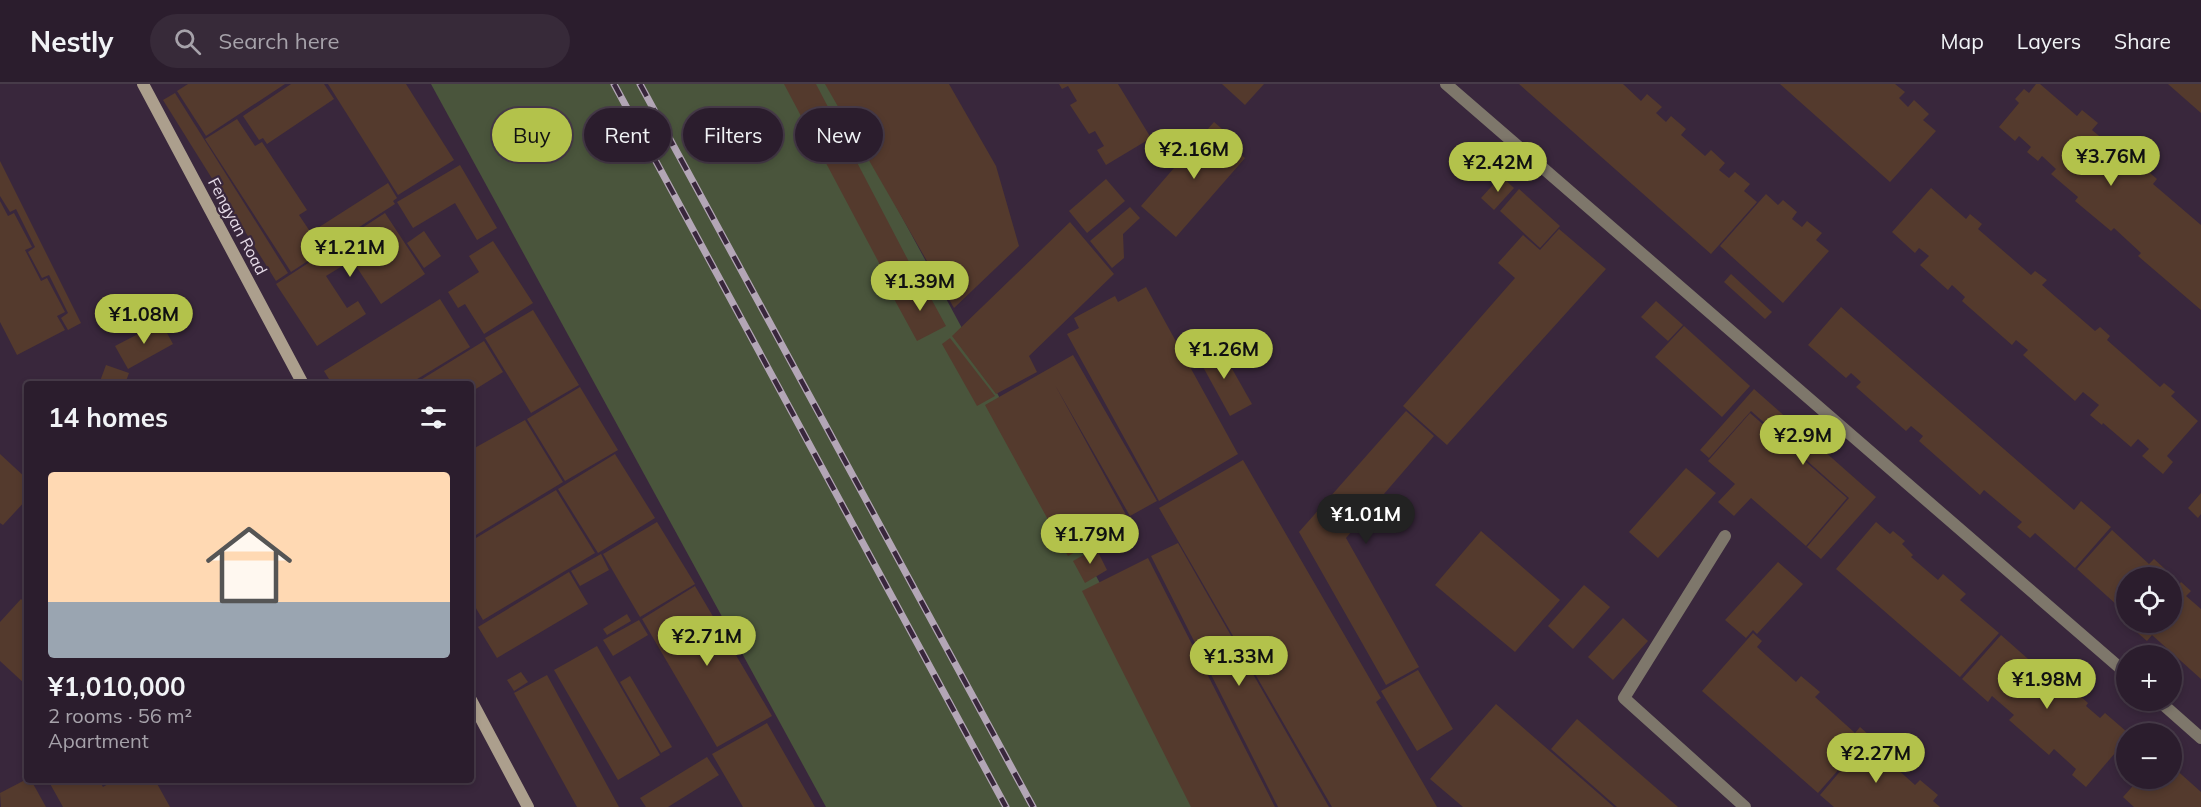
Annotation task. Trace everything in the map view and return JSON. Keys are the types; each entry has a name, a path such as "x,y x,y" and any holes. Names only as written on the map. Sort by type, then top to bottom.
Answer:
{"street":[{"name":"Fengyan Road","path":"143,84 301,381"},
{"path":"1446,84 2116,664"},
{"path":"1725,536 1624,698 1745,807"},
{"path":"474,706 528,807"},
{"path":"2170,711 2201,738"}],"green space":[{"path":"431,84 830,84 843,108 795,108 795,162 872,162 1221,807 826,807"}],"building":[{"path":"188,84 285,84 206,136 177,91"},
{"path":"291,84 324,84 334,99 267,144 263,138 259,140 243,116"},
{"path":"328,84 406,84 454,160 398,195"},
{"path":"784,84 816,84 829,108 797,108"},
{"path":"825,84 949,84 996,166 1019,246 954,308 870,162 883,162 883,108 839,108"},
{"path":"1059,84 1118,84 1151,138 1106,165 1097,150 1104,146 1095,131 1089,134 1070,105 1077,101 1068,86 1062,89"},
{"path":"1222,84 1264,84 1245,105"},
{"path":"1519,84 1623,84 1641,101 1647,94 1662,107 1656,113 1666,122 1671,116 1686,129 1681,135 1705,156 1711,150 1725,163 1719,170 1729,178 1735,172 1750,184 1744,191 1757,202 1711,254"},
{"path":"1780,84 1895,84 1905,92 1899,98 1908,107 1914,100 1929,114 1923,120 1936,131 1890,182"},
{"path":"2036,84 2040,84 2077,116 2082,110 2098,123 2092,130 2116,150 2120,146 2139,163 2135,168 2139,172 2143,167 2157,179 2153,184 2201,225 2201,310 2138,256 2141,253 2114,228 2111,231 2075,201 2078,197 2051,174 2056,169 2042,156 2038,161 2027,152 2031,147 2019,136 2015,141 1999,127 2019,103 2015,99 2024,89 2029,93"},
{"path":"2168,84 2201,84 2201,113"},
{"path":"175,93 288,273 276,281 163,100"},
{"path":"237,119 255,146 262,142 307,210 299,215 323,251 291,272 205,139"},
{"path":"1214,122 1236,141 1231,147 1245,158 1176,237 1141,206"},
{"path":"0,161 81,323 68,330 61,318 68,313 49,275 42,278 28,252 35,247 16,209 10,212 0,196"},
{"path":"825,162 857,162 919,281 895,293"},
{"path":"460,165 497,228 477,240 455,203 413,228 397,202"},
{"path":"1501,176 1514,188 1494,210 1481,198"},
{"path":"1106,179 1125,201 1087,233 1069,211"},
{"path":"388,183 397,198 393,201 395,204 325,249 313,231"},
{"path":"1931,188 1966,219 1970,214 1982,224 1978,229 2031,275 2035,271 2047,280 2042,285 2095,331 2100,327 2110,336 2107,340 2160,387 2164,383 2175,392 2171,396 2198,421 2167,456 2173,462 2163,474 2142,456 2149,449 2138,439 2131,447 2090,415 2099,405 2083,392 2075,401 2023,355 2028,350 2016,340 2012,345 1962,301 1965,297 1952,285 1948,290 1920,265 1929,256 1919,248 1915,253 1892,232"},
{"path":"1519,189 1560,226 1540,248 1500,211"},
{"path":"1766,194 1778,205 1783,200 1797,212 1792,219 1802,227 1807,221 1822,233 1816,240 1829,251 1783,303 1720,246"},
{"path":"0,201 8,216 14,213 32,247 25,250 41,281 47,278 65,312 57,316 65,330 17,355 0,322"},
{"path":"1130,207 1140,218 1123,234 1124,258 1112,268 1090,241"},
{"path":"385,213 425,274 381,304 352,260 326,276 347,308 358,301 366,314 317,346 276,284"},
{"path":"1070,222 1114,274 1029,356 1037,372 996,394 952,336"},
{"path":"1559,229 1606,269 1447,445 1403,406 1515,278 1498,263 1523,235 1540,250"},
{"path":"424,231 441,256 424,268 407,243"},
{"path":"493,241 533,303 484,334 465,304 458,308 448,292 479,272 469,256"},
{"path":"1731,274 1772,312 1765,319 1724,282"},
{"path":"922,282 946,326 917,341 893,297"},
{"path":"1146,287 1238,454 1159,501 1067,334 1079,328 1074,318 1115,296 1118,302"},
{"path":"440,299 470,347 414,381 330,381 324,371"},
{"path":"1656,301 1683,325 1668,341 1641,317"},
{"path":"1841,307 2074,510 2081,501 2111,527 2075,568 2035,533 2030,538 2017,527 2022,522 1984,490 1980,495 1919,441 1923,436 1911,426 1906,431 1856,387 1861,382 1851,373 1846,378 1808,345"},
{"path":"533,310 579,385 531,413 485,338"},
{"path":"161,322 173,344 128,369 115,346"},
{"path":"1684,326 1750,386 1722,417 1655,357"},
{"path":"950,338 995,396 977,406 942,344"},
{"path":"484,341 503,372 474,390 474,381 419,381"},
{"path":"1218,344 1252,404 1230,416 1197,356"},
{"path":"1073,355 1157,501 1130,516 1055,385 1130,522 1068,556 985,405"},
{"path":"106,365 129,373 126,381 100,381"},
{"path":"580,387 618,450 565,481 527,419"},
{"path":"1754,389 1876,497 1821,559 1807,547 1849,498 1751,411 1709,458 1700,450"},
{"path":"1406,411 1434,436 1346,538 1419,667 1386,685 1299,532"},
{"path":"1750,413 1847,498 1806,546 1751,498 1734,516 1718,502 1735,484 1708,461"},
{"path":"525,420 563,482 474,536 474,448"},
{"path":"0,454 24,476 24,502 3,525 0,523"},
{"path":"615,454 655,518 598,553 558,489"},
{"path":"1243,460 1381,698 1376,702 1437,807 1332,807 1159,508"},
{"path":"1686,468 1716,493 1658,558 1629,532"},
{"path":"556,490 595,553 483,620 474,605 474,539"},
{"path":"2201,493 2201,514 2198,518 2188,508"},
{"path":"657,522 695,584 640,617 603,554"},
{"path":"1876,522 1890,534 1893,531 1905,541 1902,544 1913,555 1911,557 1938,580 1943,574 1966,594 1960,600 1999,633 1960,677 1836,569"},
{"path":"2112,530 2149,564 2154,559 2163,567 2116,567 2116,604 2077,569"},
{"path":"1481,531 1560,600 1515,652 1435,585"},
{"path":"1178,543 1329,807 1278,807 1151,556"},
{"path":"1096,548 1107,570 1085,583 1073,561"},
{"path":"601,554 609,570 580,586 571,571"},
{"path":"1148,558 1275,807 1191,807 1082,591"},
{"path":"1778,562 1803,584 1757,634 1753,630 1746,638 1725,620"},
{"path":"569,572 588,604 497,658 478,627"},
{"path":"2182,583 2191,591 2186,596 2201,609 2201,679 2182,662 2182,645 2163,645 2152,635 2147,641 2138,633 2182,633"},
{"path":"1584,585 1610,607 1573,649 1548,626"},
{"path":"695,586 772,716 717,747 642,619"},
{"path":"21,599 24,602 24,683 0,661 0,622"},
{"path":"627,614 631,621 607,635 603,629"},
{"path":"1623,618 1648,641 1613,680 1588,657"},
{"path":"639,620 648,635 613,656 603,640"},
{"path":"1753,633 1762,641 1757,647 1796,682 1801,676 1820,692 1815,697 1855,733 1860,727 1869,735 1818,793 1702,691"},
{"path":"2001,635 2061,688 2066,683 2088,703 2086,706 2100,718 2105,713 2117,723 2116,752 2086,787 2072,775 2076,769 2054,749 2049,755 2009,720 2014,715 1992,696 1988,702 1962,679"},
{"path":"597,646 660,755 618,780 554,670"},
{"path":"1418,670 1453,729 1417,751 1381,691"},
{"path":"521,672 528,682 514,691 507,680"},
{"path":"547,675 619,807 577,807 514,693"},
{"path":"630,676 672,747 661,753 620,682"},
{"path":"1496,704 1614,807 1463,807 1430,779"},
{"path":"1577,719 1678,807 1617,807 1551,749"},
{"path":"767,723 815,807 743,807 712,754"},
{"path":"1870,736 1879,744 1875,749 1915,785 1920,780 1938,795 1933,801 1940,807 1834,807 1820,795"},
{"path":"707,757 719,775 668,807 646,807 640,798"},
{"path":"2182,775 2201,792 2201,807 2134,807 2123,797 2130,789 2182,789"},
{"path":"24,781 24,783 33,783 46,807 1,807 0,793"},
{"path":"50,783 101,783 103,787 110,783 157,783 170,807 63,807"}],"railway":[{"path":"614,84 1006,807"},
{"path":"640,84 1033,807"}]}
